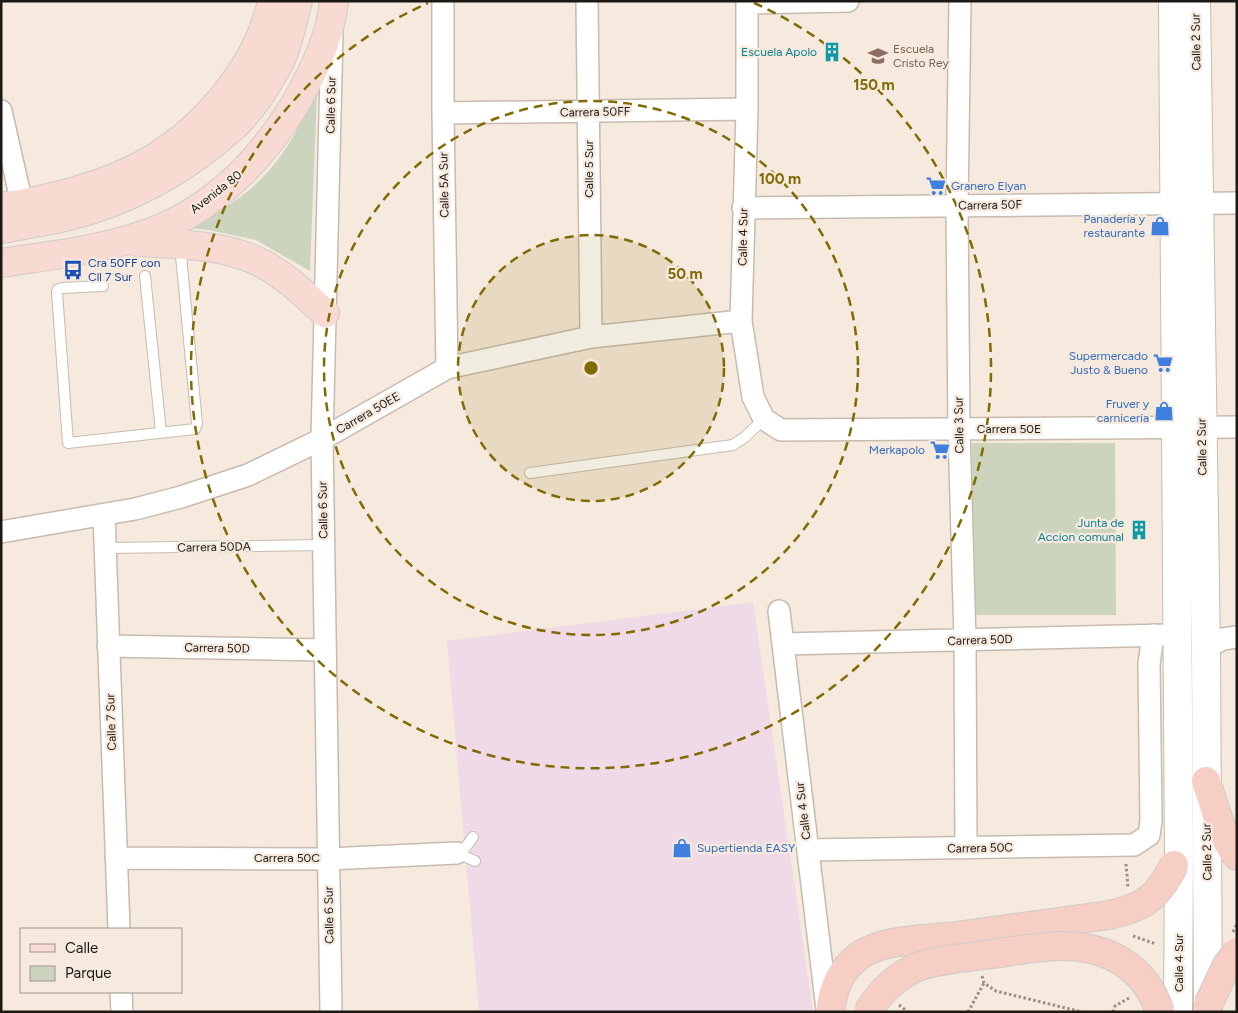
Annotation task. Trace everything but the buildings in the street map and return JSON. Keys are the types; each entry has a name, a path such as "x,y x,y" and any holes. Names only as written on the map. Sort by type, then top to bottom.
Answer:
{"highway":[{"path":"1206,781 1235,854"},
{"path":"829,1012 839,977 848,965 860,955 878,946 896,942 1109,915 1130,910 1146,903 1164,885 1178,862"},
{"path":"868,1012 886,987 912,969 942,961 1060,946 1089,948 1116,957 1137,973 1155,996 1160,1012"},
{"path":"1208,1008 1227,965 1237,952"}],"main road":[{"path":"13,216 137,168 174,144 201,120 229,90 254,54 268,18 272,1"},
{"path":"13,216 66,217 103,206 150,186 198,156 233,127 257,97 278,66 290,34 298,1"},
{"name":"Calle 2 Sur","path":"1173,1 1187,203"},
{"name":"Calle 2 Sur","path":"1196,1 1187,203 1189,427 1205,621 1224,641 1206,781 1208,1008"},
{"name":"Avenida 80","path":"1,263 121,242 154,231 185,217 222,190 251,164 278,132 306,86 324,43 333,4"},
{"path":"121,242 180,244 225,250 256,260 287,280 325,313"},
{"name":"Calle 2 Sur","path":"1178,862 1165,635 1189,427"},
{"name":"Calle 4 Sur","path":"1178,862 1178,1012"}],"street":[{"name":"Calle 5A Sur","path":"443,1 447,368"},
{"name":"Calle 5 Sur","path":"587,1 590,337"},
{"path":"747,2 848,1"},
{"name":"Calle 3 Sur","path":"960,1 957,206 959,429 965,640 966,848"},
{"name":"Calle 4 Sur","path":"747,2 747,109 741,321 753,397 773,425"},
{"name":"Calle 6 Sur","path":"330,1012 322,440 333,4"},
{"name":"Carrera 50FF","path":"443,113 747,109"},
{"path":"1,110 13,216"},
{"name":"Carrera 50F","path":"743,208 1237,203"},
{"name":"Carrera 50EE","path":"1,532 135,509 248,475 322,440 447,368 590,337 741,321"},
{"name":"Carrera 50E","path":"773,425 959,429 1237,427"},
{"name":"Calle 7 Sur","path":"104,515 119,928"},
{"name":"Calle 4 Sur","path":"779,611 829,1012"},
{"name":"Carrera 50D","path":"783,644 1165,635"},
{"name":"Calle 2 Sur","path":"1149,835 1151,811 1149,664 1165,635"},
{"name":"Carrera 50D","path":"108,646 325,650"},
{"name":"Carrera 50C","path":"808,850 1118,846 1134,845 1149,835"},
{"name":"Carrera 50C","path":"116,858 328,859 466,857"},
{"path":"121,993 122,1012"}],"lane":[{"path":"103,286 62,288 58,289 57,292 68,443 195,429 197,424 180,244"},
{"path":"145,276 161,432"},
{"path":"530,474 733,445 744,437 773,425"},
{"name":"Carrera 50DA","path":"105,548 324,545"},
{"path":"466,857 465,848 473,838"}],"path":[{"path":"1133,936 1160,946"},
{"path":"982,975 984,983 996,991 1082,1012"},
{"path":"968,1012 984,983"}],"shaded area":[{"path":"753,602 813,1012 479,1012 447,641"}],"green space":[{"path":"317,91 310,271 256,240 191,228 235,201 251,189 268,172 292,139"},
{"path":"972,443 1115,443 1116,615 973,615"}],"place":[{"name":"Escuela Apolo","path":"832,52"},
{"name":"Escuela Cristo Rey","path":"878,56"},
{"name":"Granero Elyan","path":"936,186"},
{"name":"Panadería y restaurante","path":"1160,226"},
{"name":"Cra 50FF con Cll 7 Sur","path":"73,270"},
{"name":"Supermercado Justo & Bueno","path":"1163,363"},
{"name":"Fruver y carnicería","path":"1164,411"},
{"name":"Merkapolo","path":"940,450"},
{"name":"Junta de Accion comunal","path":"1139,530"},
{"name":"Supertienda EASY","path":"682,848"}]}
